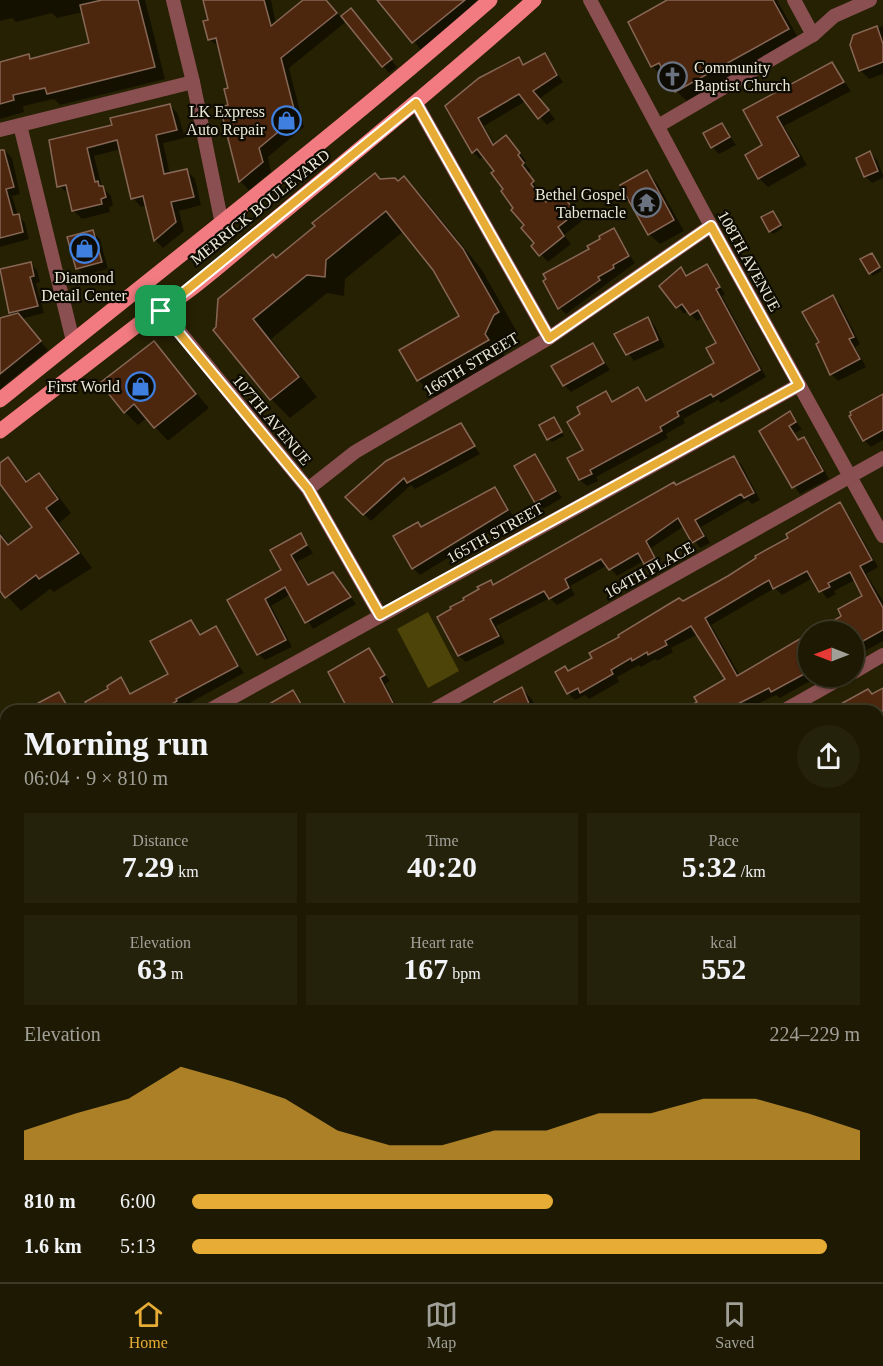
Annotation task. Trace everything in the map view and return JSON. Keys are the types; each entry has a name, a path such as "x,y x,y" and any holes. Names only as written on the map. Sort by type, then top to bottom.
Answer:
{"main road":[{"name":"MERRICK BOULEVARD","path":"0,400 222,224 398,80 490,0"},
{"name":"MERRICK BOULEVARD","path":"0,431 140,323 161,311 416,103 534,0"}],"street":[{"path":"173,0 193,82 222,224"},
{"name":"108TH AVENUE","path":"590,0 711,226 883,536"},
{"path":"794,0 813,35"},
{"path":"657,126 813,35 834,16 870,0"},
{"path":"0,130 193,82"},
{"path":"416,103 549,338"},
{"path":"20,125 73,341"},
{"name":"166TH STREET","path":"308,489 355,452 549,338 711,226"},
{"name":"107TH AVENUE","path":"143,287 308,489 380,615"},
{"name":"165TH STREET","path":"218,705 799,385"},
{"name":"164TH PLACE","path":"442,705 883,458"},
{"path":"864,666 883,655"},
{"path":"794,705 826,687"},
{"path":"455,698 459,705"}],"shaded area":[{"path":"428,612 459,671 428,688 397,629"}],"building":[{"path":"102,0 138,0 155,67 47,94 45,88 13,95 14,100 0,104 0,62 29,54 30,59 89,43 80,5"},
{"path":"203,0 264,0 271,26 303,0 326,0 337,13 281,58 296,117 259,148 263,162 239,182 220,107 228,105 224,89 228,88 216,38 208,40 203,21 208,20"},
{"path":"377,0 465,0 412,43"},
{"path":"667,0 773,0 789,29 675,92 659,63 651,67 628,22"},
{"path":"351,8 392,59 382,67 341,16"},
{"path":"877,26 883,44 883,62 859,71 850,45 853,35"},
{"path":"545,53 557,75 533,91 549,110 538,119 519,94 478,118 493,145 506,135 520,153 518,155 524,163 522,165 534,181 531,184 546,202 560,191 576,213 558,227 564,236 539,256 531,246 534,243 521,228 524,225 511,210 513,208 501,191 503,189 491,173 494,171 477,149 472,153 445,106 479,78 519,57 523,65"},
{"path":"832,62 844,82 777,117 799,156 758,179 745,155 762,145 743,110"},
{"path":"170,104 177,130 156,135 164,174 187,169 194,197 171,202 176,222 154,241 143,196 131,199 117,140 87,148 95,182 98,181 99,186 103,186 106,197 101,199 102,204 72,211 66,185 57,187 49,140 112,125 110,118"},
{"path":"722,123 730,137 711,148 703,133"},
{"path":"0,150 4,150 14,187 6,189 13,215 19,214 23,232 0,238"},
{"path":"870,151 878,171 864,177 856,158"},
{"name":"Bethel Gospel Tabernacle","path":"647,170 674,220 648,235 620,185"},
{"path":"375,173 380,179 395,178 398,181 404,176 463,249 499,312 494,315 485,334 489,340 417,381 399,350 459,316 433,270 386,211 326,260 325,277 307,275 253,319 299,377 270,400 213,330 216,327 218,299 273,254 276,258 315,226 312,223"},
{"path":"773,211 781,225 769,232 761,217"},
{"path":"614,228 629,256 613,265 614,268 598,277 600,280 558,309 543,281 546,279 543,274 589,249 587,246"},
{"name":"Diamond Detail Center","path":"93,230 102,262 76,269 67,237"},
{"path":"872,253 880,267 869,274 860,259"},
{"path":"31,262 34,276 30,277 38,306 9,313 0,269"},
{"path":"707,264 720,287 716,289 760,370 713,397 711,394 677,412 679,416 660,427 662,431 590,470 592,474 579,480 567,458 583,450 567,422 580,414 577,407 606,391 612,402 638,387 646,401 714,363 706,348 716,343 698,310 690,315 682,304 676,308 659,286 681,267 686,276"},
{"path":"833,295 854,337 849,339 860,359 830,375 816,344 819,342 802,312"},
{"path":"18,313 41,341 0,374 0,318"},
{"path":"648,317 658,340 626,355 614,334"},
{"path":"154,341 196,394 154,428 134,404 124,413 100,383"},
{"path":"593,343 604,363 563,386 551,366"},
{"path":"883,394 883,430 863,441 849,416 850,412"},
{"path":"790,411 796,422 789,426 798,440 804,437 823,471 792,488 759,431"},
{"path":"554,417 562,432 547,440 539,425"},
{"path":"461,423 475,446 407,483 404,478 363,515 345,497 386,461"},
{"path":"535,454 556,491 535,503 514,466"},
{"path":"734,456 754,493 744,498 741,494 695,520 704,536 692,543 678,518 646,541 655,558 644,564 638,553 609,570 601,559 565,579 569,588 549,599 544,591 490,619 499,636 458,656 437,617 479,589 477,587 491,580 493,585 674,482 676,485"},
{"path":"8,457 26,482 39,473 58,499 46,508 79,553 39,579 36,575 5,598 0,591 0,535 8,545 32,527 0,484 0,463"},
{"path":"495,487 508,510 412,569 393,536 418,522 421,527"},
{"path":"840,502 872,560 860,566 883,608 883,630 864,640 864,621 833,621 841,616 838,609 862,596 850,572 828,583 830,587 819,592 807,571 773,589 769,580 705,618 737,676 798,640 798,677 771,692 769,688 736,705 692,705 697,702 694,697 725,679 691,626 665,641 667,645 648,655 647,652 632,661 631,658 611,670 613,674 580,693 578,688 567,694 555,672 565,666 568,671 592,658 589,653 619,637 618,635 679,598 683,601 728,576 756,558 755,556 788,538 786,534"},
{"path":"301,533 307,545 291,555 308,585 333,572 351,597 305,623 285,587 265,599 286,640 257,655 227,600 281,570 270,550"},
{"path":"191,620 200,635 216,626 238,666 176,699 177,701 170,705 87,705 85,702 108,689 107,686 121,677 130,694 168,674 150,641"},
{"path":"369,648 385,675 380,678 394,705 346,705 328,672"},
{"path":"522,687 530,705 495,705 494,702"},
{"path":"883,688 883,705 839,705 868,689 872,694"},
{"path":"293,690 302,705 267,705"},
{"path":"59,692 66,704 64,705 34,705"}],"place":[{"name":"Community Baptist Church","path":"673,76"},
{"name":"LK Express Auto Repair","path":"286,120"},
{"name":"Bethel Gospel Tabernacle","path":"647,203"},
{"name":"Diamond Detail Center","path":"84,249"},
{"name":"First World","path":"141,386"}],"route":[{"path":"416,103 549,338 711,226 799,385 380,615 308,489 161,311 416,103"}]}
